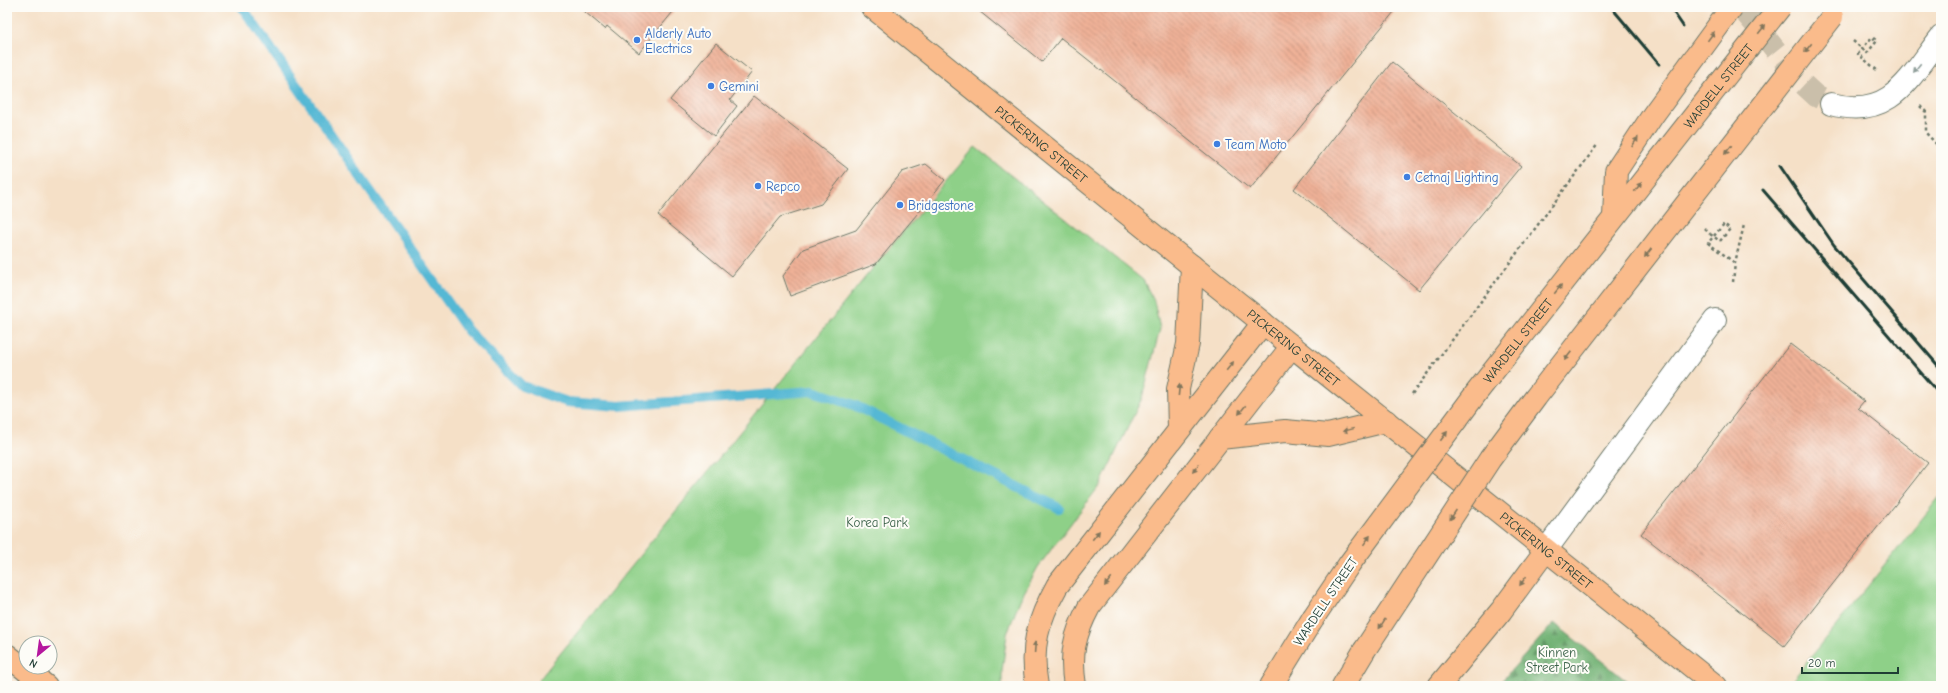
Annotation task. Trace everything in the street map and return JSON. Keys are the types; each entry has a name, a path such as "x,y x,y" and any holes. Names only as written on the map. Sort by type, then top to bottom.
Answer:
{"main road":[{"name":"PICKERING STREET","path":"872,7 1192,266 1716,686"},
{"path":"1614,217 1616,172 1653,114 1732,7"},
{"name":"WARDELL STREET","path":"1271,686 1313,618 1350,563 1477,392 1780,7"},
{"path":"1343,686 1364,651 1486,465 1532,403 1837,12"},
{"path":"1179,429 1178,389 1188,344 1192,266"},
{"path":"1036,686 1034,668 1036,638 1044,609 1057,586 1263,323"},
{"path":"1075,686 1072,667 1074,645 1080,624 1089,607 1292,346"},
{"path":"1220,438 1285,431 1328,435 1386,421"},
{"path":"1439,686 1501,611 1546,550"},
{"path":"7,655 46,686"}],"street":[{"path":"1831,104 1848,108 1866,108 1880,104 1893,96 1904,85 1941,37"},
{"path":"1546,550 1715,320"}],"path":[{"path":"1853,41 1858,45 1862,49 1867,53 1877,41 1872,37 1862,48 1858,54"},
{"path":"1926,112 1926,133 1941,149"},
{"path":"1412,394 1600,142"},
{"path":"1705,229 1710,234 1720,241 1730,229 1724,224 1708,243 1735,263"},
{"path":"1733,282 1735,263 1744,225"}],"green space":[{"name":"Korea Park","path":"975,147 1143,280 1154,301 1160,329 1142,398 1100,485 1038,567 1020,600 1007,634 1002,671 1002,686 534,686 876,264"},
{"path":"1941,495 1941,686 1796,686 1791,682"},
{"name":"Kinnen Street Park","path":"1554,623 1633,686 1497,686"}],"building":[{"name":"Alderly Auto Electrics","path":"579,7 677,7 639,53 607,26 605,29"},
{"path":"974,7 1388,7 1394,12 1250,189 1061,38 1042,62"},
{"name":"Gemini","path":"716,43 752,72 730,100 737,106 714,136 670,100"},
{"name":"Cetnaj Lighting","path":"1392,62 1521,166 1419,290 1294,189"},
{"name":"Repco","path":"754,96 848,169 821,204 780,217 732,276 658,215"},
{"name":"Bridgestone","path":"926,164 945,180 876,264 790,296 783,276 803,249 856,230 902,172"},
{"path":"1790,344 1864,401 1858,408 1928,463 1784,646 1641,534"}],"waterway":[{"path":"242,7 468,331 522,386 567,402 619,406 813,391 854,405 1059,508"}],"tunnel":[{"path":"1743,7 1745,12 1803,84 1816,96 1831,104"}],"railway":[{"path":"1611,7 1659,64"},
{"path":"1670,7 1683,26"},
{"path":"1780,166 1834,245 1941,369"},
{"path":"1763,190 1941,396"}],"place":[{"name":"Alderly Auto Electrics","path":"637,40"},
{"name":"Gemini","path":"711,86"},
{"name":"Team Moto","path":"1217,144"},
{"name":"Cetnaj Lighting","path":"1407,177"},
{"name":"Repco","path":"758,186"},
{"name":"Bridgestone","path":"900,205"}]}
